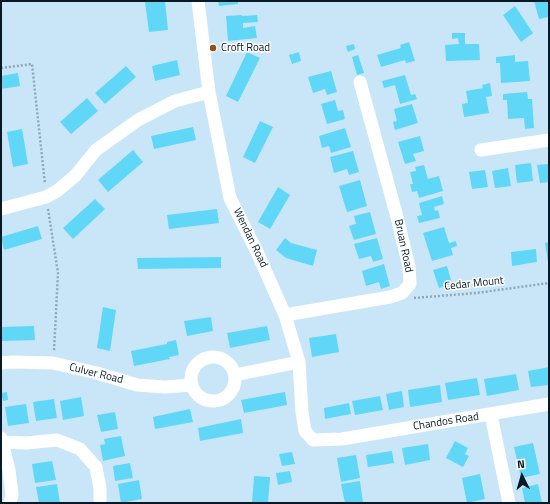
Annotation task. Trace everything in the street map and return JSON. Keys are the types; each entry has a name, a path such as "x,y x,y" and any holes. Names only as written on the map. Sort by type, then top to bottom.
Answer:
{"street":[{"name":"Wendan Road","path":"198,1 209,92 230,198 257,252 285,315 299,362 302,412 305,431 312,440 342,439"},
{"name":"Bruan Road","path":"360,82 409,267 410,284 402,293"},
{"path":"1,209 46,197 57,191 75,176 96,150 138,120 175,101 209,92"},
{"path":"481,150 549,140"},
{"path":"285,315 390,297 402,293"},
{"path":"208,358 220,358 230,364 235,375 233,388 224,398 218,400 211,401 199,396 192,385 192,373 198,363 208,358"},
{"name":"Culver Road","path":"1,362 53,364 97,373 137,385 166,387 192,385"},
{"path":"235,375 299,362"},
{"name":"Chandos Road","path":"342,439 549,404"},
{"path":"491,415 509,503"},
{"path":"10,503 12,495 9,470 2,440 26,443 57,440 80,449 96,467 100,488 100,500"}],"path":[{"path":"1,68 32,64 46,197 58,273 53,364"},
{"name":"Cedar Mount","path":"402,293 410,299 476,293 549,283"}],"building":[{"path":"165,1 168,30 149,32 145,2"},
{"path":"218,1 238,1 238,4 219,6"},
{"path":"534,1 549,1 549,17 539,19"},
{"path":"515,6 533,33 521,42 503,15"},
{"path":"257,15 258,22 243,23 243,28 255,26 257,38 228,41 226,16"},
{"path":"452,33 465,33 465,44 479,44 480,60 446,61 445,45 459,44 458,38 452,39"},
{"path":"409,42 415,61 406,63 405,60 381,67 377,55 401,48 400,45"},
{"path":"354,44 355,49 348,52 346,46"},
{"path":"247,52 260,58 238,102 226,96"},
{"path":"299,52 301,61 292,64 289,55"},
{"path":"358,55 364,73 357,75 352,57"},
{"path":"515,55 515,62 528,61 530,81 501,83 500,63 496,63 496,57"},
{"path":"177,60 180,75 155,81 152,66"},
{"path":"126,66 136,77 105,104 95,93"},
{"path":"331,71 337,92 327,95 325,89 313,93 308,77"},
{"path":"18,73 20,86 1,89 1,76"},
{"path":"405,75 411,95 415,94 417,99 400,104 395,85 384,88 382,81"},
{"path":"490,83 492,96 486,97 489,113 464,117 462,104 468,103 466,91 483,88 482,85"},
{"path":"527,92 528,99 532,99 534,128 525,129 524,118 508,119 507,100 503,100 503,94"},
{"path":"87,98 98,111 71,134 60,122"},
{"path":"335,100 338,111 343,110 345,119 327,124 321,104"},
{"path":"412,104 418,123 395,130 393,122 397,121 394,109"},
{"path":"260,121 273,127 255,163 243,157"},
{"path":"193,127 196,140 154,149 151,136"},
{"path":"345,128 351,147 331,153 329,146 322,148 319,136"},
{"path":"22,129 28,164 13,167 7,132"},
{"path":"420,136 424,151 413,154 416,161 405,164 398,142"},
{"path":"133,150 143,162 108,192 98,180"},
{"path":"353,151 359,172 349,175 347,169 334,173 330,157"},
{"path":"531,163 533,181 517,183 515,165"},
{"path":"549,164 549,182 540,183 537,165"},
{"path":"424,165 428,179 439,176 443,191 419,198 417,191 412,192 410,184 413,184 410,172 416,171 415,167"},
{"path":"508,168 511,186 495,188 492,171"},
{"path":"485,170 488,187 472,189 469,172"},
{"path":"360,180 367,206 347,212 339,186"},
{"path":"278,187 290,195 270,229 258,222"},
{"path":"442,196 444,204 434,207 435,211 438,210 440,218 419,223 417,216 422,215 419,203"},
{"path":"95,199 105,209 73,239 63,228"},
{"path":"217,209 219,223 169,229 167,215"},
{"path":"370,212 376,234 354,240 349,226 356,224 354,216"},
{"path":"38,226 42,239 4,250 1,237"},
{"path":"444,227 449,243 456,241 457,246 451,248 453,255 432,261 423,233"},
{"path":"285,238 291,243 317,250 313,266 286,258 276,250"},
{"path":"377,238 383,259 373,262 371,256 359,259 354,244"},
{"path":"549,242 549,262 548,262 545,243"},
{"path":"536,249 537,262 512,266 511,252"},
{"path":"221,257 221,268 138,269 137,258"},
{"path":"384,264 390,286 381,289 379,282 366,286 362,271"},
{"path":"447,266 452,284 439,288 433,270"},
{"path":"103,307 116,310 110,351 97,348"},
{"path":"211,317 213,331 187,336 184,321"},
{"path":"34,326 35,340 1,341 1,327"},
{"path":"267,326 270,340 230,348 227,333"},
{"path":"336,334 339,352 312,357 309,338"},
{"path":"176,340 179,355 169,357 170,359 134,366 131,351 167,344 167,342"},
{"path":"549,367 549,385 531,387 528,371"},
{"path":"516,374 519,390 487,396 484,379"},
{"path":"477,378 480,395 448,400 445,383"},
{"path":"440,385 442,402 410,407 408,390"},
{"path":"402,391 404,407 389,410 386,394"},
{"path":"7,392 8,400 3,401 1,393"},
{"path":"285,392 287,405 244,413 241,400"},
{"path":"380,396 383,410 355,415 352,401"},
{"path":"81,397 84,416 63,420 60,401"},
{"path":"54,399 57,418 36,421 33,402"},
{"path":"349,403 351,414 325,419 324,408"},
{"path":"26,404 29,423 8,426 5,407"},
{"path":"190,409 193,422 155,429 153,417"},
{"path":"115,412 118,429 101,432 97,415"},
{"path":"241,419 243,433 200,441 198,428"},
{"path":"121,436 125,456 103,461 100,445 105,444 104,439"},
{"path":"455,441 468,448 465,454 469,456 463,467 446,458"},
{"path":"533,443 540,474 521,478 514,447"},
{"path":"428,444 430,460 405,465 402,448"},
{"path":"392,451 394,463 368,467 366,455"},
{"path":"292,452 295,464 282,466 279,454"},
{"path":"356,455 360,478 341,482 337,458"},
{"path":"52,461 56,480 35,483 32,464"},
{"path":"130,463 133,478 115,481 113,466"},
{"path":"290,471 292,482 278,485 276,473"},
{"path":"480,474 485,499 467,503 462,478"},
{"path":"254,476 270,477 268,503 252,503"},
{"path":"139,480 142,499 121,503 118,484"},
{"path":"360,481 363,503 345,503 341,484"},
{"path":"57,484 60,503 39,503 36,487"},
{"path":"538,484 542,503 525,503 522,488"}],"place":[{"name":"Croft Road","path":"213,48"}]}
